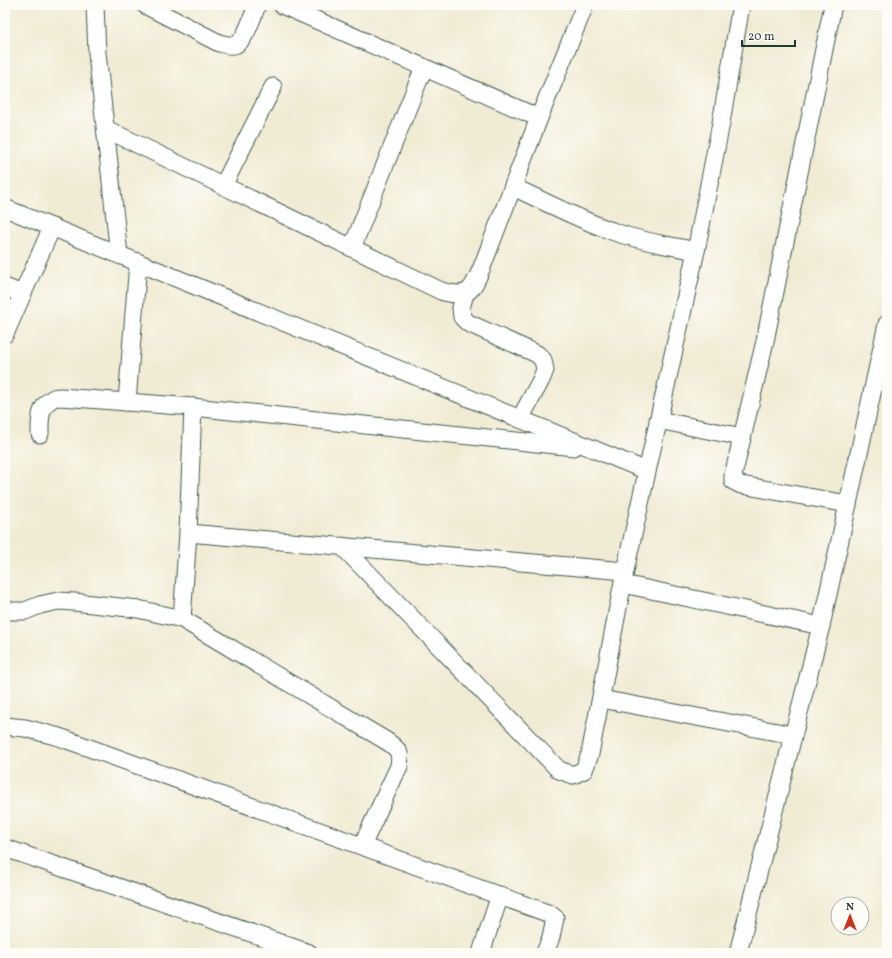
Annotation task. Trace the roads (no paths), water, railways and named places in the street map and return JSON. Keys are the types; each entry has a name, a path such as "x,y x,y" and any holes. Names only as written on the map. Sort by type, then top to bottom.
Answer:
{"street":[{"path":"95,5 97,53 119,255"},
{"path":"145,5 227,46 236,45 241,41 257,5"},
{"path":"282,5 540,118"},
{"path":"520,419 545,370 543,360 537,354 468,323 462,317 461,308 465,294 475,284 585,5"},
{"path":"342,546 559,770 573,775 584,770 590,754 624,577 696,251 721,122 741,5"},
{"path":"833,5 765,341 733,480 737,484 741,485 848,504"},
{"path":"352,248 424,67"},
{"path":"223,186 272,87"},
{"path":"106,129 441,291 452,294 465,294"},
{"path":"513,187 612,232 632,238 696,251"},
{"path":"5,208 647,471"},
{"path":"5,334 52,227"},
{"path":"127,402 138,262"},
{"path":"5,287 22,294"},
{"path":"738,953 821,626 887,324"},
{"path":"40,434 40,417 44,406 52,398 61,397 193,407 593,449"},
{"path":"182,618 188,533 193,407"},
{"path":"658,420 742,437"},
{"path":"188,533 342,546 624,577 821,626"},
{"path":"5,610 25,611 40,605 58,601 138,609 182,618 396,748 400,755 399,766 362,846"},
{"path":"601,699 793,735"},
{"path":"5,726 25,728 59,737 550,914 555,918 551,937 545,953"},
{"path":"5,848 309,953"},
{"path":"481,953 500,895"}]}
